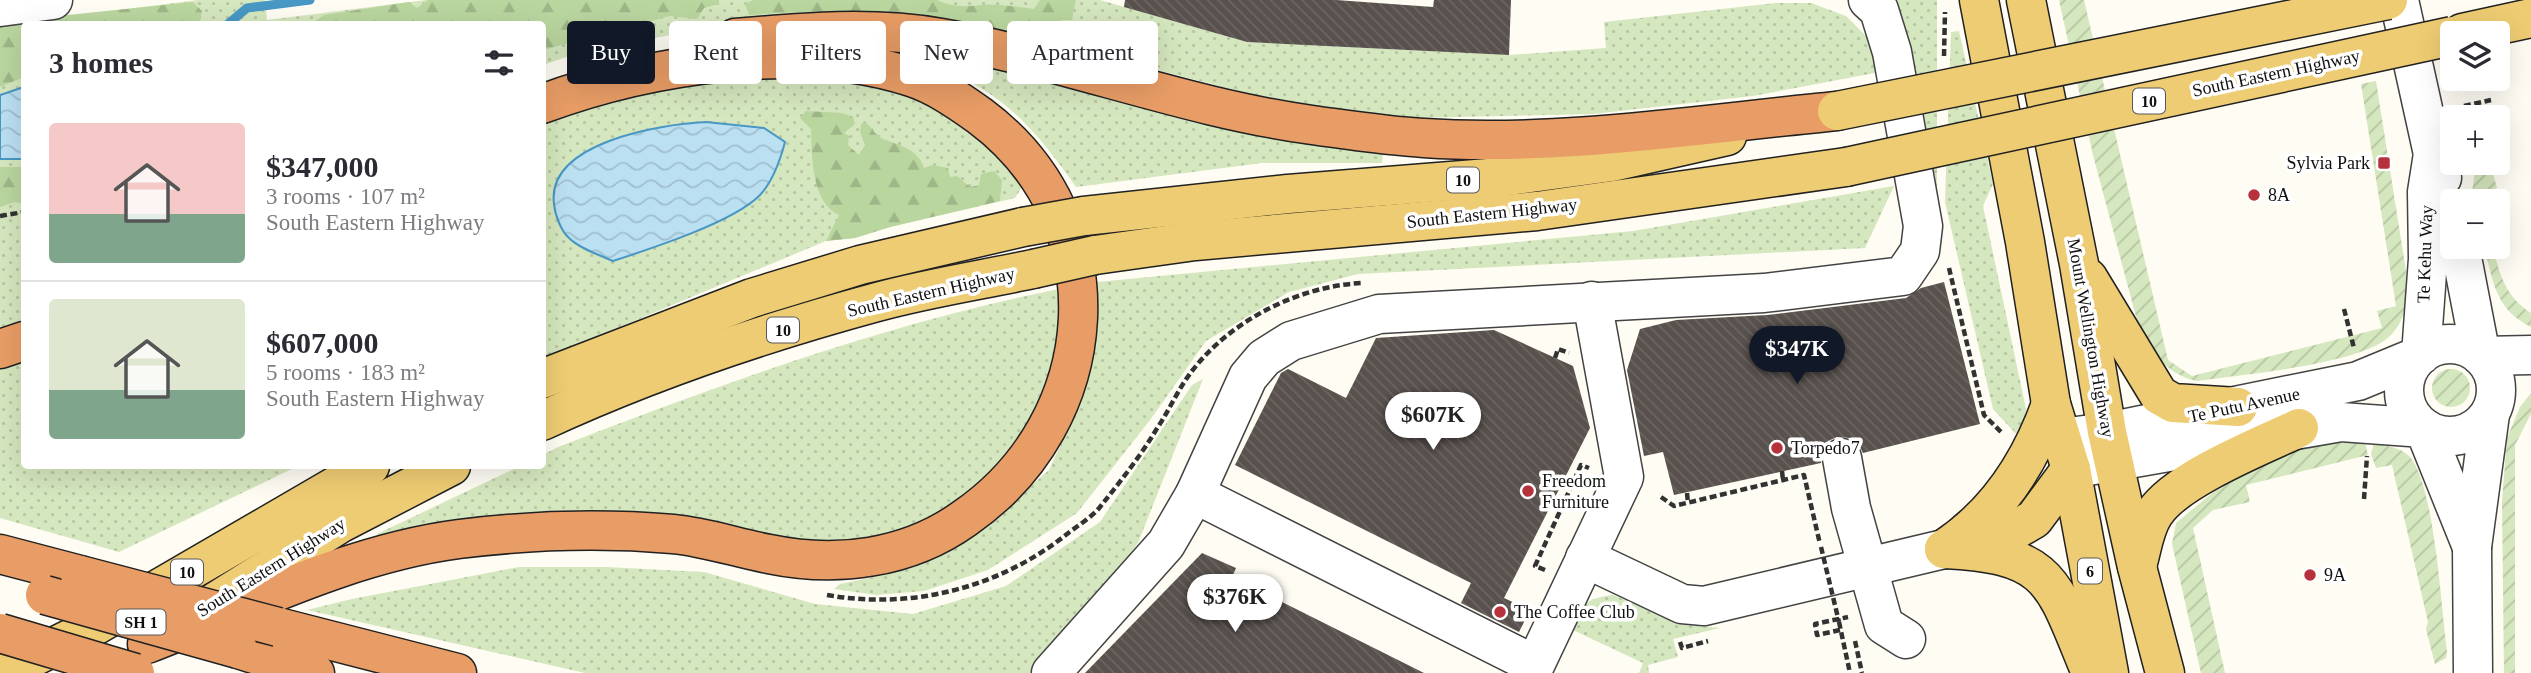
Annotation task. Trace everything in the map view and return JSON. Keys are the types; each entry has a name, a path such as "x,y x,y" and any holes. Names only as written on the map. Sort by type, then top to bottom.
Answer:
{"highway":[{"path":"546,83 676,45 799,32 873,31 939,38 1016,53 1258,115 1310,125 1424,138 1544,138 1837,111"},
{"path":"0,634 141,658 358,562 408,548 459,539 582,529 679,535 803,559 863,559 938,536 993,497 1032,454 1057,408 1074,347 1077,285 1073,248 1050,193 1024,155 992,125 955,98 915,78 877,68 775,60 656,74 546,103"},
{"path":"0,349 21,342"},
{"path":"0,555 457,673"},
{"name":"SH 1","path":"0,581 315,673"}],"main road":[{"name":"6","path":"1979,0 2061,437 2109,673"},
{"name":"Mount Wellington Highway","path":"2026,0 2079,264 2110,447 2137,567 2165,673"},
{"name":"South Eastern Highway","path":"546,377 752,298 860,265 1023,227 1084,216 1275,195 1501,177 1600,164 1837,111 2388,0"},
{"path":"2510,23 2531,18"},
{"name":"South Eastern Highway","path":"546,419 621,386 791,327 880,301 1095,255 1195,241 1537,211 1846,167 2440,39"},
{"path":"2079,264 2159,395 2173,403 2238,407"},
{"path":"2137,567 2149,526 2160,507 2202,475 2299,428"},
{"path":"2041,433 2061,437 2034,519 1961,550 1969,533 2009,488 2041,433"},
{"name":"South Eastern Highway","path":"1,673 86,631 365,469"},
{"name":"South Eastern Highway","path":"94,673 141,658 341,523 445,469"},
{"path":"1961,550 2024,564 2045,576 2059,597 2091,673"}],"street":[{"path":"0,7 53,0"},
{"path":"1051,673 1166,544 1195,495 1248,377 1264,358 1291,341 1379,314 1517,309 1592,301 1764,293 1903,276 1920,251 1923,226 1892,52 1879,10 1868,0"},
{"name":"Te Kehu Way","path":"2399,0 2432,154 2445,189"},
{"name":"Te Kehu Way","path":"2421,355 2428,259 2427,192 2432,154"},
{"name":"Te Kehu Way","path":"2461,259 2481,356"},
{"path":"1195,495 1535,665 1623,477 1592,301"},
{"path":"2473,673 2472,547 2493,403 2489,366 2481,356 2470,349 2445,345 2421,355 2407,374 2405,398 2415,420 2438,435 2452,436 2480,426 2493,403 2531,376"},
{"name":"Te Putu Avenue","path":"2110,447 2238,407 2358,381 2421,355"},
{"path":"2481,356 2531,355"},
{"name":"Te Putu Avenue","path":"2061,437 2110,447 2341,422 2424,428"},
{"path":"2424,428 2472,547"},
{"path":"1842,458 1851,508 1884,625 1906,639"},
{"path":"1585,558 1682,604 1704,606 1868,567 1961,550"}],"path":[{"path":"2468,105 2491,100"},
{"path":"0,216 21,212"},
{"path":"1949,265 1984,415 1991,425 2011,438"},
{"path":"2344,309 2357,359"},
{"path":"2364,499 2367,450"},
{"path":"1581,464 1585,455"},
{"path":"1782,471 1783,480"},
{"path":"1661,497 1674,506 1804,475 1850,673"},
{"path":"1686,493 1688,503"},
{"path":"1840,630 1817,635 1815,624 1849,617"}],"green space":[{"path":"198,0 265,0 267,20 426,0 1100,0 1247,42 1509,55 1606,48 1604,22 1776,3 1811,3 1846,16 1873,43 1885,71 1753,96 1593,114 1409,118 1301,107 1158,70 1158,21 1007,21 1007,39 993,38 993,21 900,21 900,31 886,30 886,21 776,21 776,25 762,26 762,21 669,21 669,35 655,38 655,21 567,21 567,57 546,64 546,21 32,21"},
{"path":"428,0 719,0 719,4 704,8 697,19 670,16 651,21 567,21 567,44 546,49 546,21 315,21 324,15 409,2 417,8"},
{"path":"753,0 937,0 959,6 993,4 1034,9 1040,0 1076,0 1072,20 1007,21 1007,33 993,30 993,21 953,21 890,13 820,11 749,15 745,4"},
{"path":"1894,0 1937,0 1937,206"},
{"path":"2059,0 2084,0 2168,360 2192,376 2382,328 2377,311 2396,306 2361,84 2376,81 2408,284 2404,311 2391,335 2355,354 2329,361 2197,381 2174,372 2165,365 2150,347 2135,313 2093,155"},
{"path":"193,2 202,11 200,21 21,21 21,78 0,87 0,22"},
{"path":"21,22 21,320 0,329 0,25"},
{"path":"1959,31 1993,184 1983,206 2026,409 2024,434 2015,433 1993,409 1945,202 1951,32"},
{"path":"993,66 1007,69 1007,84 1081,84 1384,145 1382,163 1262,163 1076,187 1022,120 972,84 993,84"},
{"path":"776,73 776,84 900,86 969,120 1027,179 1015,198 890,227 855,238 826,241 546,358 546,120 672,84 762,84 762,74"},
{"path":"806,111 842,113 853,117 855,124 844,133 849,136 848,145 859,155 865,145 860,132 861,124 866,123 881,138 913,152 924,168 932,165 948,168 950,177 957,176 970,187 979,185 981,174 994,171 1002,180 1000,201 855,238 826,241 839,215 830,209 818,189 813,165 811,129 800,118"},
{"path":"0,167 21,167 21,203 15,202 0,207"},
{"path":"2474,175 2493,175 2497,188 2473,189"},
{"path":"1894,186 1865,248 1358,274 1289,292 1206,341 1150,420 1077,513 988,570 924,591 876,595 834,589 840,584 888,574 977,533 1049,470 1079,405 1096,337 1097,282 1633,231"},
{"path":"2487,259 2496,259 2505,284 2515,300 2531,313 2531,327 2510,312 2494,283"},
{"path":"1064,288 1064,352 1042,414 996,481 924,529 830,550 381,545 377,534 514,469 546,469 546,453 558,447 808,356 871,336 999,302"},
{"path":"21,358 21,469 292,469 119,552 0,518 0,363"},
{"path":"2451,369 2464,375 2470,388 2464,401 2451,407 2438,401 2432,388 2438,375"},
{"path":"1203,379 1138,543 1097,599 1030,673 585,673 307,610 519,567 606,567 704,572 815,604 913,614 1006,586 1100,522 1192,385"},
{"path":"2531,393 2531,414 2515,445 2515,673 2504,673 2502,501 2507,438 2520,407"},
{"path":"2333,443 2365,443 2368,455 2246,485 2250,502 2213,510 2193,528 2225,673 2201,673 2172,544 2176,523 2223,484 2277,455"},
{"path":"2374,443 2397,449 2409,456 2418,470 2425,492 2431,519 2447,651 2446,658 2435,664 2392,465 2376,468 2371,454"},
{"path":"1613,595 1687,625 1720,628 1673,639 1678,657 1648,665 1649,673 1639,673 1643,663 1573,630 1585,604 1596,598"}],"water":[{"path":"21,88 21,159 0,159 0,95"},
{"path":"706,122 764,128 785,142 769,183 748,205 691,234 613,261 584,249 566,235 554,204 556,183 568,165 587,151 610,140 636,132"}],"building":[{"path":"1125,0 1336,0 1433,7 1434,0 1511,0 1509,55 1247,42 1124,7"},
{"path":"1944,282 1980,424 1863,453 1858,443 1850,438 1837,437 1828,441 1822,450 1821,463 1674,495 1663,452 1644,456 1627,370 1640,329 1676,320 1767,315 1906,298 1921,288"},
{"path":"1494,330 1573,366 1590,428 1504,598 1530,610 1519,632 1461,603 1471,583 1235,465 1281,373 1288,369 1346,398 1376,338"},
{"path":"1202,553 1236,568 1233,575 1252,587 1424,673 1085,673"}],"waterway":[{"path":"232,21 247,8 310,0"}],"place":[{"name":"Sylvia Park","path":"2384,163"},
{"name":"8A","path":"2254,195"},
{"name":"Torpedo7","path":"1777,448"},
{"name":"Freedom Furniture","path":"1528,491"},
{"name":"9A","path":"2310,575"},
{"name":"The Coffee Club","path":"1500,612"}]}
